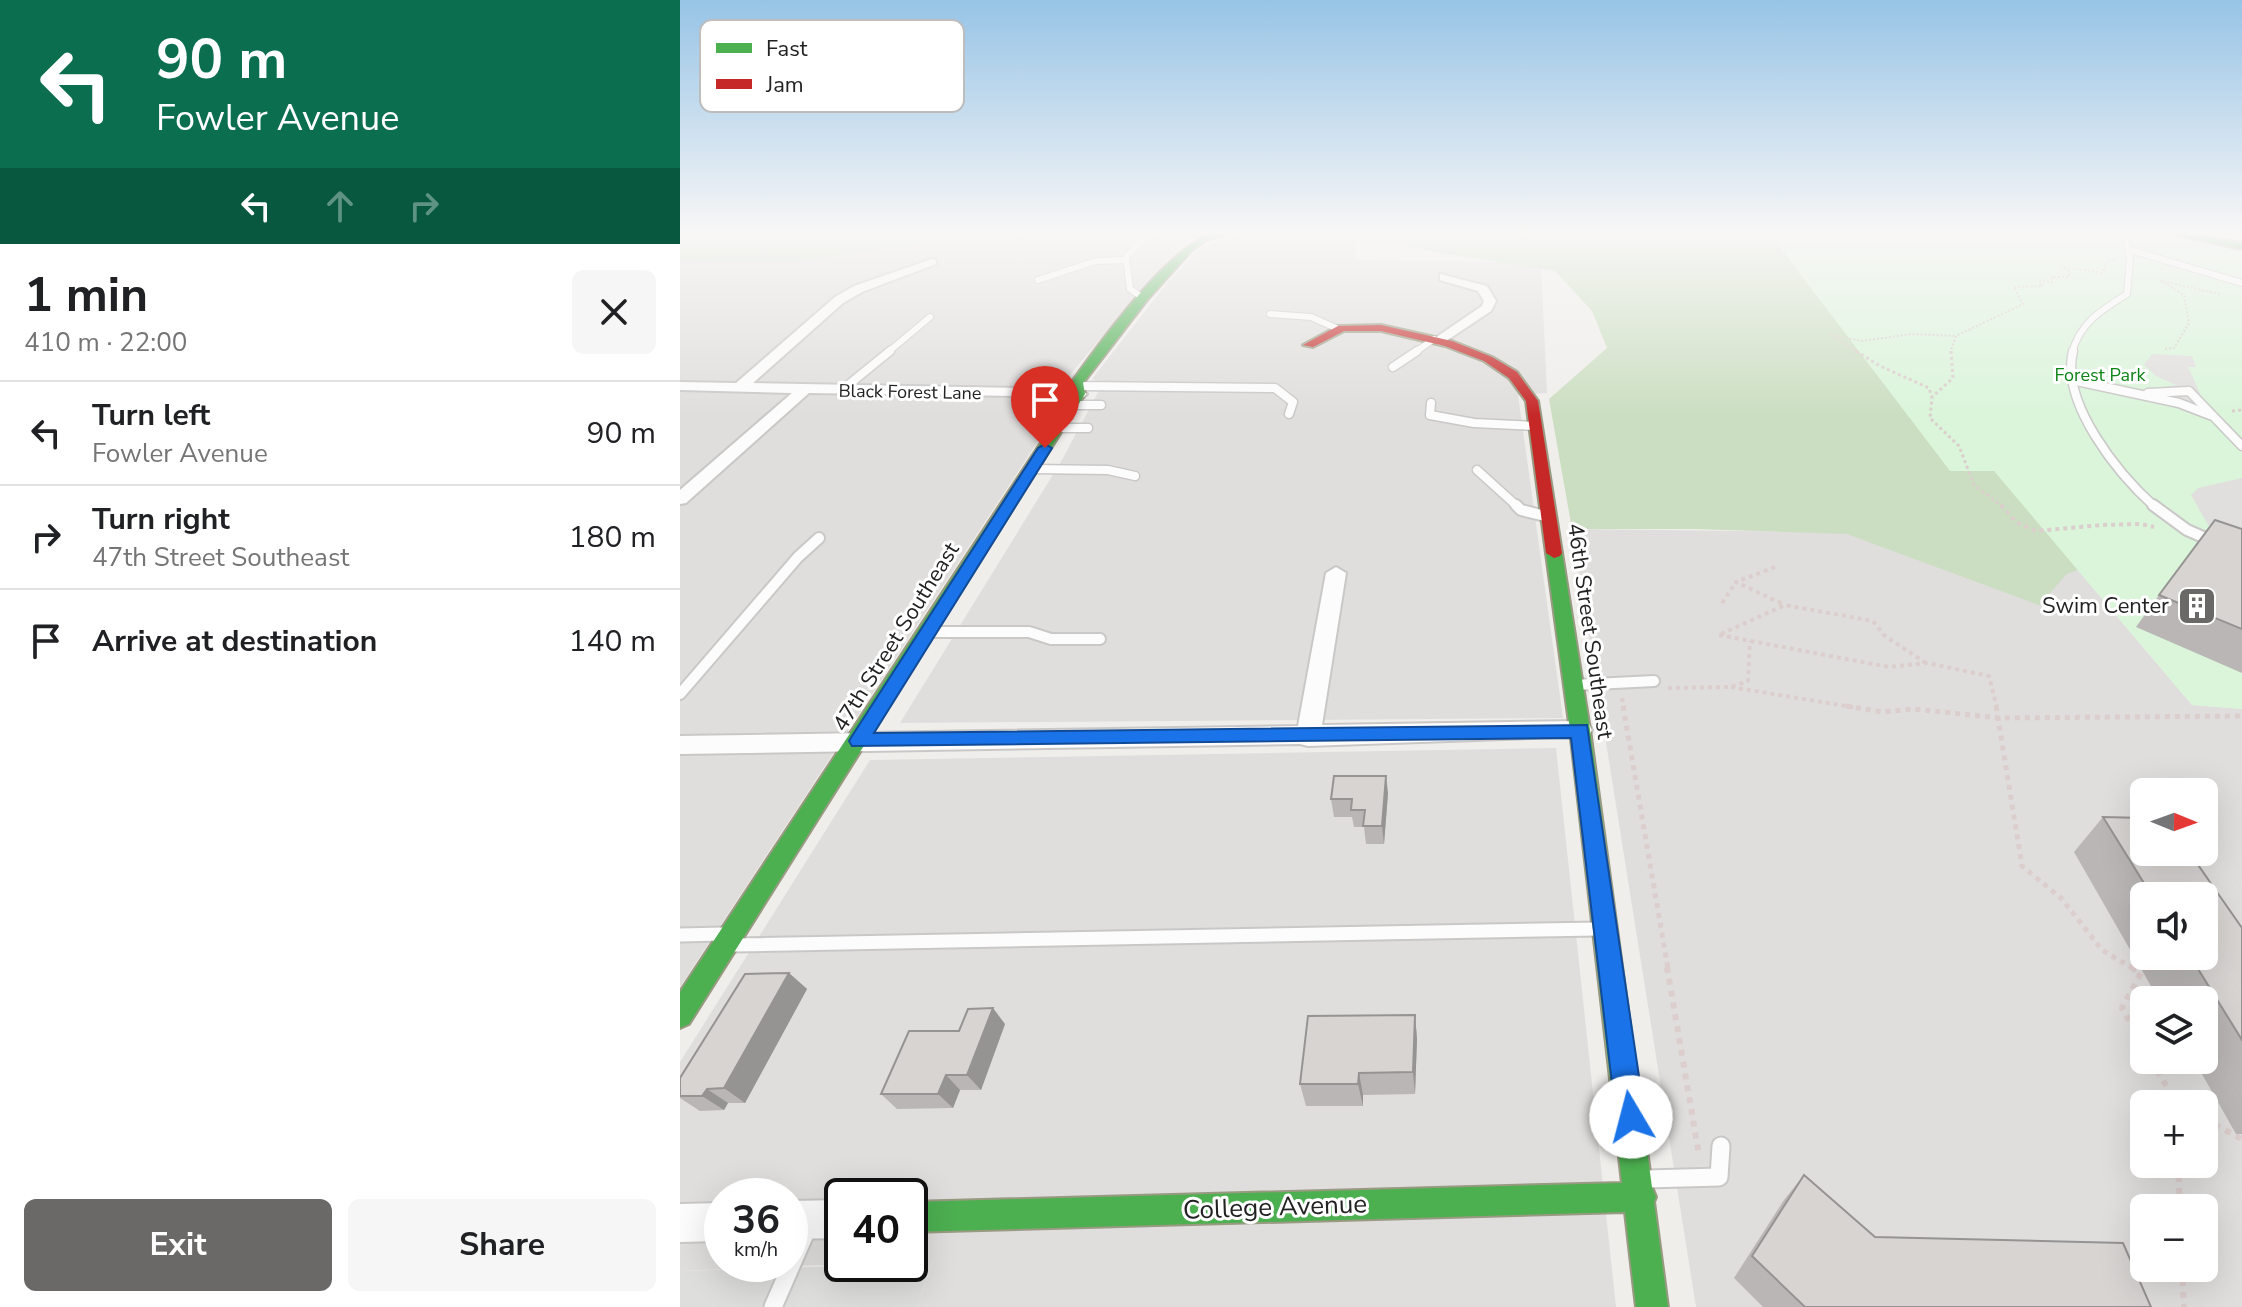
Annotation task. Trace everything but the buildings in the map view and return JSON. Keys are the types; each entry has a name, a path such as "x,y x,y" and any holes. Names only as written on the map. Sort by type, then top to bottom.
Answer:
{"street":[{"path":"742,385 849,294"},
{"name":"47th Street Southeast","path":"680,1015 1058,428 1077,395 1077,383 1147,294"},
{"path":"1437,340 1487,308 1489,294"},
{"name":"46th Street Southeast","path":"1309,345 1338,329 1374,328 1437,340 1506,368 1524,385 1532,401 1580,730 1640,1188 1652,1307"},
{"name":"Black Forest Lane","path":"680,386 742,385 804,390 1077,395"},
{"path":"680,499 804,390"},
{"path":"1308,737 1336,573"},
{"path":"680,745 1308,737 1580,730"},
{"name":"College Avenue","path":"928,1216 1640,1188"},
{"path":"681,1226 704,1224"}],"lane":[{"path":"1137,294 1143,298"},
{"path":"2127,294 2096,314 2075,337 2070,370 2077,400 2091,431 2140,493 2168,518 2201,539 2242,554"},
{"path":"1270,314 1311,317 1338,329"},
{"path":"842,390 930,317"},
{"path":"1393,367 1437,340"},
{"path":"2072,380 2179,403 2210,415"},
{"path":"1077,395 1275,388 1293,402 1289,414"},
{"path":"2135,394 2189,391 2242,446"},
{"path":"1077,395 1101,405"},
{"path":"1431,403 1430,415 1474,423 1534,426"},
{"path":"1058,428 1088,428"},
{"path":"1032,469 1108,470 1135,476"},
{"path":"1477,470 1521,510 1549,517"},
{"path":"680,694 798,557 819,538"},
{"path":"928,632 1029,632 1051,639 1100,639"},
{"path":"1574,685 1653,685"},
{"path":"680,935 730,939 1606,929"},
{"path":"1640,1188 1719,1177 1721,1146"},
{"path":"773,1307 815,1219"}],"path":[{"path":"2018,294 2023,304 1956,336 1911,334 1862,341 1831,335 1880,366 1929,388 1932,397 1930,418 1959,446 1974,485 2001,505 2016,522 2036,531 2141,524 2156,528"},
{"path":"2165,349 2174,348 2189,323 2182,294"},
{"path":"1932,397 1953,378 1950,353 1956,336"},
{"path":"1722,603 1736,582 1775,567"},
{"path":"1736,582 1785,605 1873,621 1885,636 1927,663"},
{"path":"1785,605 1719,635 1889,667 1927,663 1989,676 1999,718 2022,866 2062,899 2102,950 2141,973 2134,986"},
{"path":"1731,687 1748,681 1750,641"},
{"path":"1653,685 1731,687 1882,712 1914,709 1999,718 2242,716"},
{"path":"1621,689 1702,1177"},
{"path":"2130,993 2122,1008 2130,1022"},
{"path":"2218,1126 2242,1139"},
{"path":"2183,1282 2184,1307"}],"shaded area":[{"path":"680,294 1139,294 1066,379 1063,403 680,987"},
{"path":"1159,294 1542,294 1547,393 1518,395 1563,718 900,723 1062,460 1103,383 1092,379"},
{"path":"2152,354 2192,356 2196,367 2188,367 2209,413 2195,415 2132,391 2176,385 2156,376 2144,365"},
{"path":"2242,478 2242,545 2226,529 2208,525 2191,495 2198,488"},
{"path":"1572,529 2048,535 2192,705 2242,709 2242,1307 1696,1307"},
{"path":"1556,748 1616,1307 917,1307 933,1261 928,1261 928,1178 824,1178 824,1265 808,1266 808,1178 704,1178 704,1270 680,1271 680,1062 870,760"},
{"path":"808,1267 824,1267 824,1282 926,1282 917,1307 680,1307 680,1271 704,1270 704,1282 808,1282"}],"green space":[{"path":"1576,294 1818,294 1874,372 1820,294 1843,294 2123,552 2067,574 2039,605 1847,534 1572,529 1549,399 1607,348 1592,311"},
{"name":"Forest Park","path":"1815,294 2242,294 2242,709 2192,705 1994,471 1950,471"}],"traffic: fast":[{"path":"680,1015 1079,394 1077,383 1147,294"},
{"path":"1554,553 1580,730 1652,1307"},
{"path":"928,1217 1641,1197"}],"traffic: jam":[{"path":"1309,345 1342,328 1381,328 1448,343 1488,359 1513,375 1532,401 1554,553"}],"place":[{"name":"Swim Center","path":"2197,606"}],"route":[{"path":"1045,448 859,741 1308,737 1580,730 1631,1117"}]}
